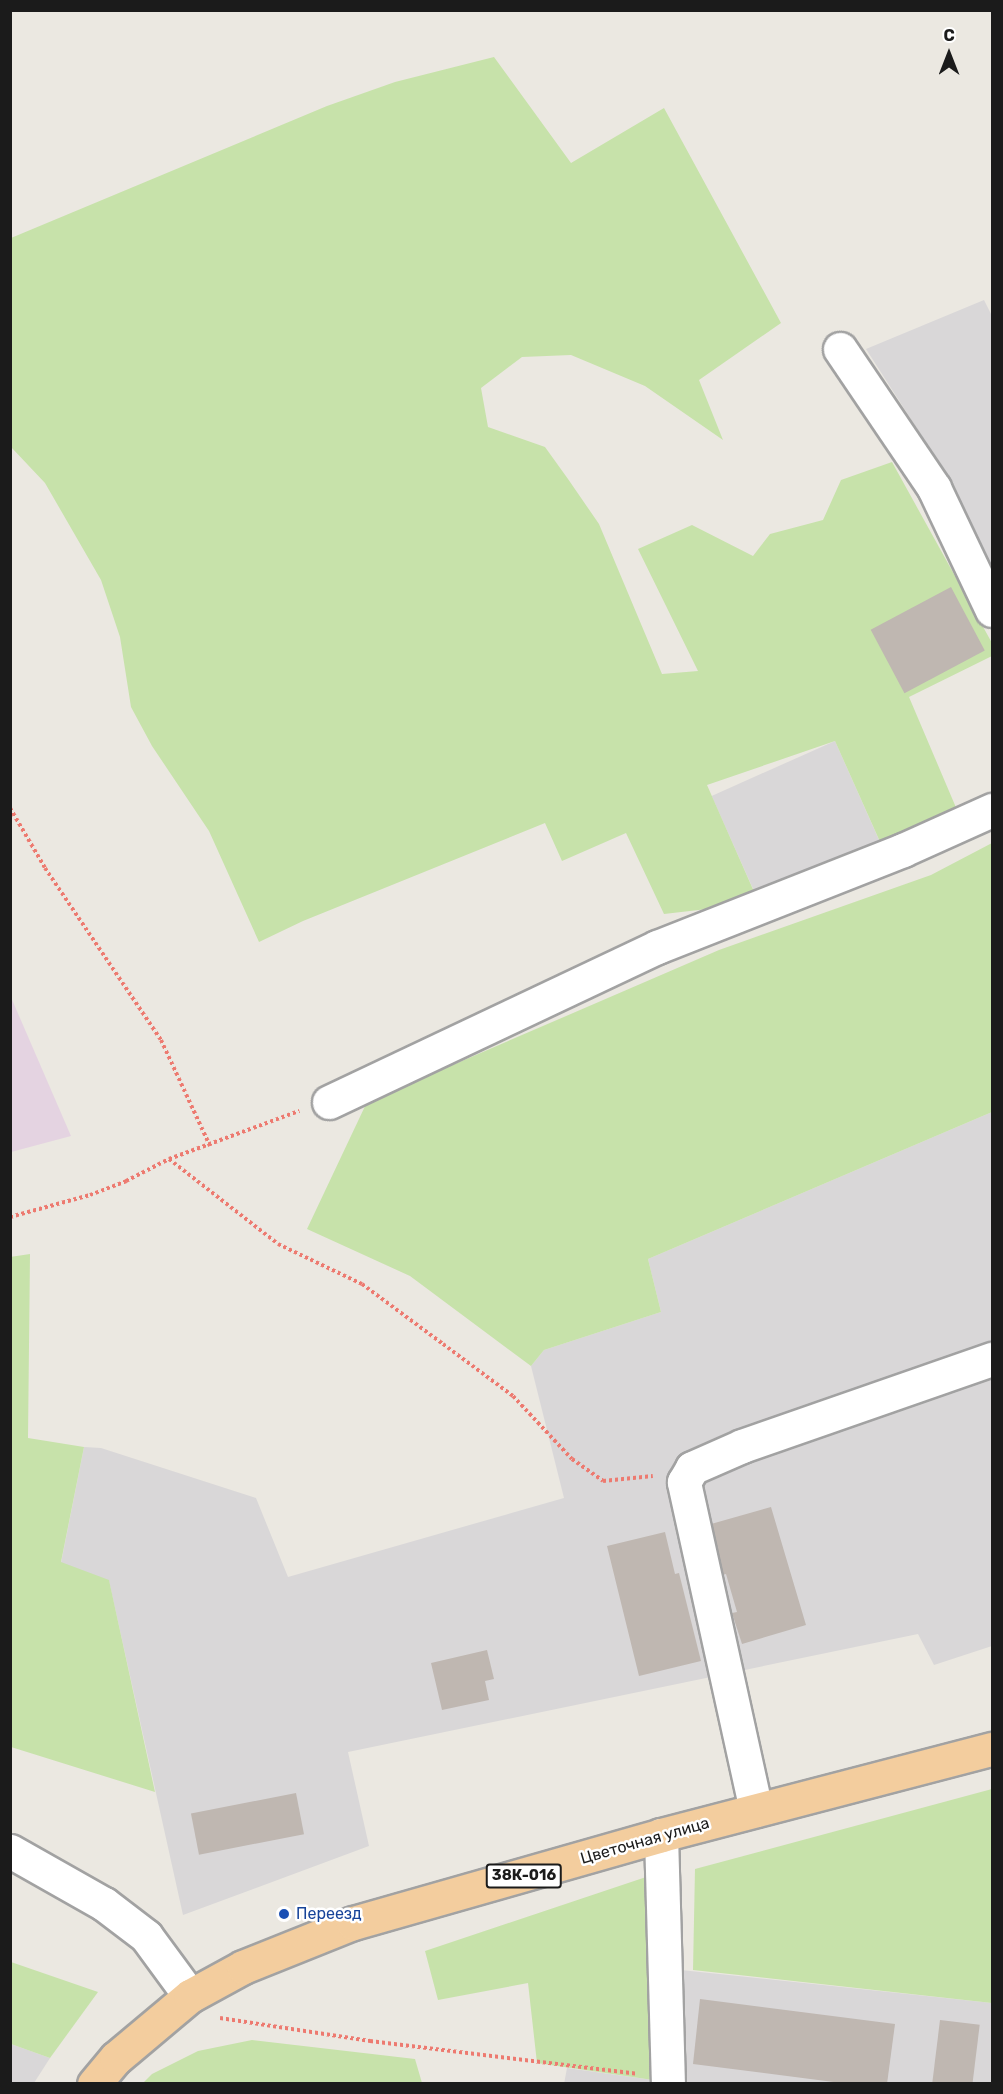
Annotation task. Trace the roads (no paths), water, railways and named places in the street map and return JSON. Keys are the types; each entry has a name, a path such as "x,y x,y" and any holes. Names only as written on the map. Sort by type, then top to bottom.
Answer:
{"main road":[{"name":"Цветочная улица","path":"94,2084 116,2058 181,2003 243,1967 353,1923 661,1834 993,1749"}],"street":[{"path":"840,349 934,488 993,610"},
{"path":"329,1102 657,947 903,850 993,810"},
{"path":"756,1810 684,1482 692,1468 742,1446 993,1359"},
{"path":"661,1834 668,2081"},
{"path":"10,1851 104,1904 146,1936 181,2003"}],"place":[{"name":"Переезд","path":"284,1914"}]}
